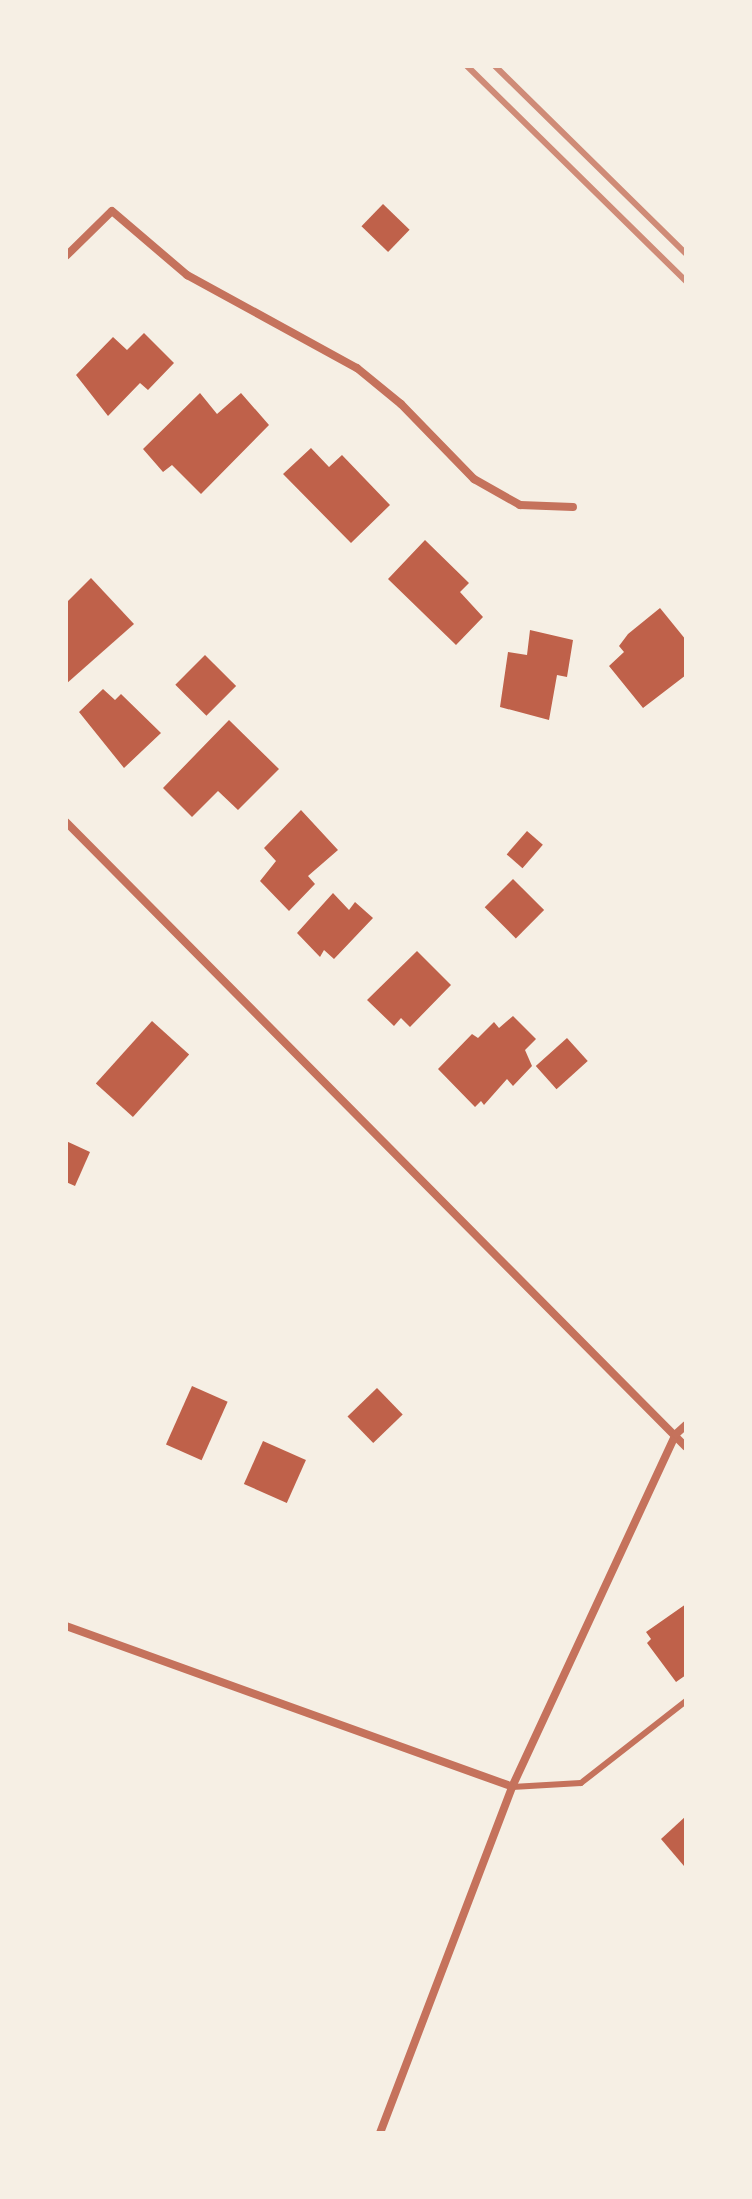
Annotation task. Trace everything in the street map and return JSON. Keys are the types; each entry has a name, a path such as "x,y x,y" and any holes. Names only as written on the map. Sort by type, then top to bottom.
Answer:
{"street":[{"path":"66,256 112,211 187,275 357,368 401,404 474,479 520,505 573,507"},
{"path":"66,822 686,1447"},
{"path":"380,2133 512,1787 676,1434 686,1425"},
{"path":"66,1626 512,1787"}],"lane":[{"path":"512,1787 581,1783 686,1701"}],"building":[{"path":"383,204 410,230 388,252 361,226"},
{"path":"144,333 174,363 148,390 140,383 108,416 76,375 113,337 127,350"},
{"path":"200,393 217,414 241,393 269,425 201,494 172,465 163,472 143,449"},
{"path":"311,448 329,467 342,455 390,505 351,543 283,474"},
{"path":"425,540 469,583 460,592 483,617 456,645 388,579"},
{"path":"91,578 134,624 66,684 66,603"},
{"path":"660,608 686,640 686,675 643,708 609,666 624,652 619,646 628,634"},
{"path":"530,630 573,640 567,677 557,675 549,720 500,707 508,652 527,655"},
{"path":"205,655 236,686 206,716 175,685"},
{"path":"103,689 115,700 121,694 161,733 124,768 79,712"},
{"path":"229,720 279,769 238,810 218,791 192,817 163,788"},
{"path":"301,810 338,850 308,876 315,884 289,911 260,881 276,861 264,848"},
{"path":"527,831 543,845 523,868 507,854"},
{"path":"513,879 544,910 516,938 485,907"},
{"path":"333,893 349,910 355,902 373,918 334,959 324,950 320,957 297,933"},
{"path":"417,951 451,985 410,1027 401,1018 394,1026 367,1000"},
{"path":"513,1016 536,1039 525,1050 532,1066 513,1086 507,1079 484,1105 481,1101 475,1107 438,1069 472,1034 478,1038 494,1022 499,1028"},
{"path":"152,1021 189,1054 133,1117 96,1083"},
{"path":"567,1038 588,1061 557,1089 536,1066"},
{"path":"66,1141 90,1152 75,1186 66,1182"},
{"path":"192,1386 228,1402 202,1460 166,1444"},
{"path":"377,1388 403,1415 373,1443 348,1416"},
{"path":"263,1441 306,1460 287,1503 244,1484"},
{"path":"686,1604 686,1675 676,1682 647,1643 651,1639 646,1632"},
{"path":"686,1816 686,1864 684,1866 661,1839"}],"railway":[{"path":"467,66 686,281"},
{"path":"495,66 686,254"}]}
